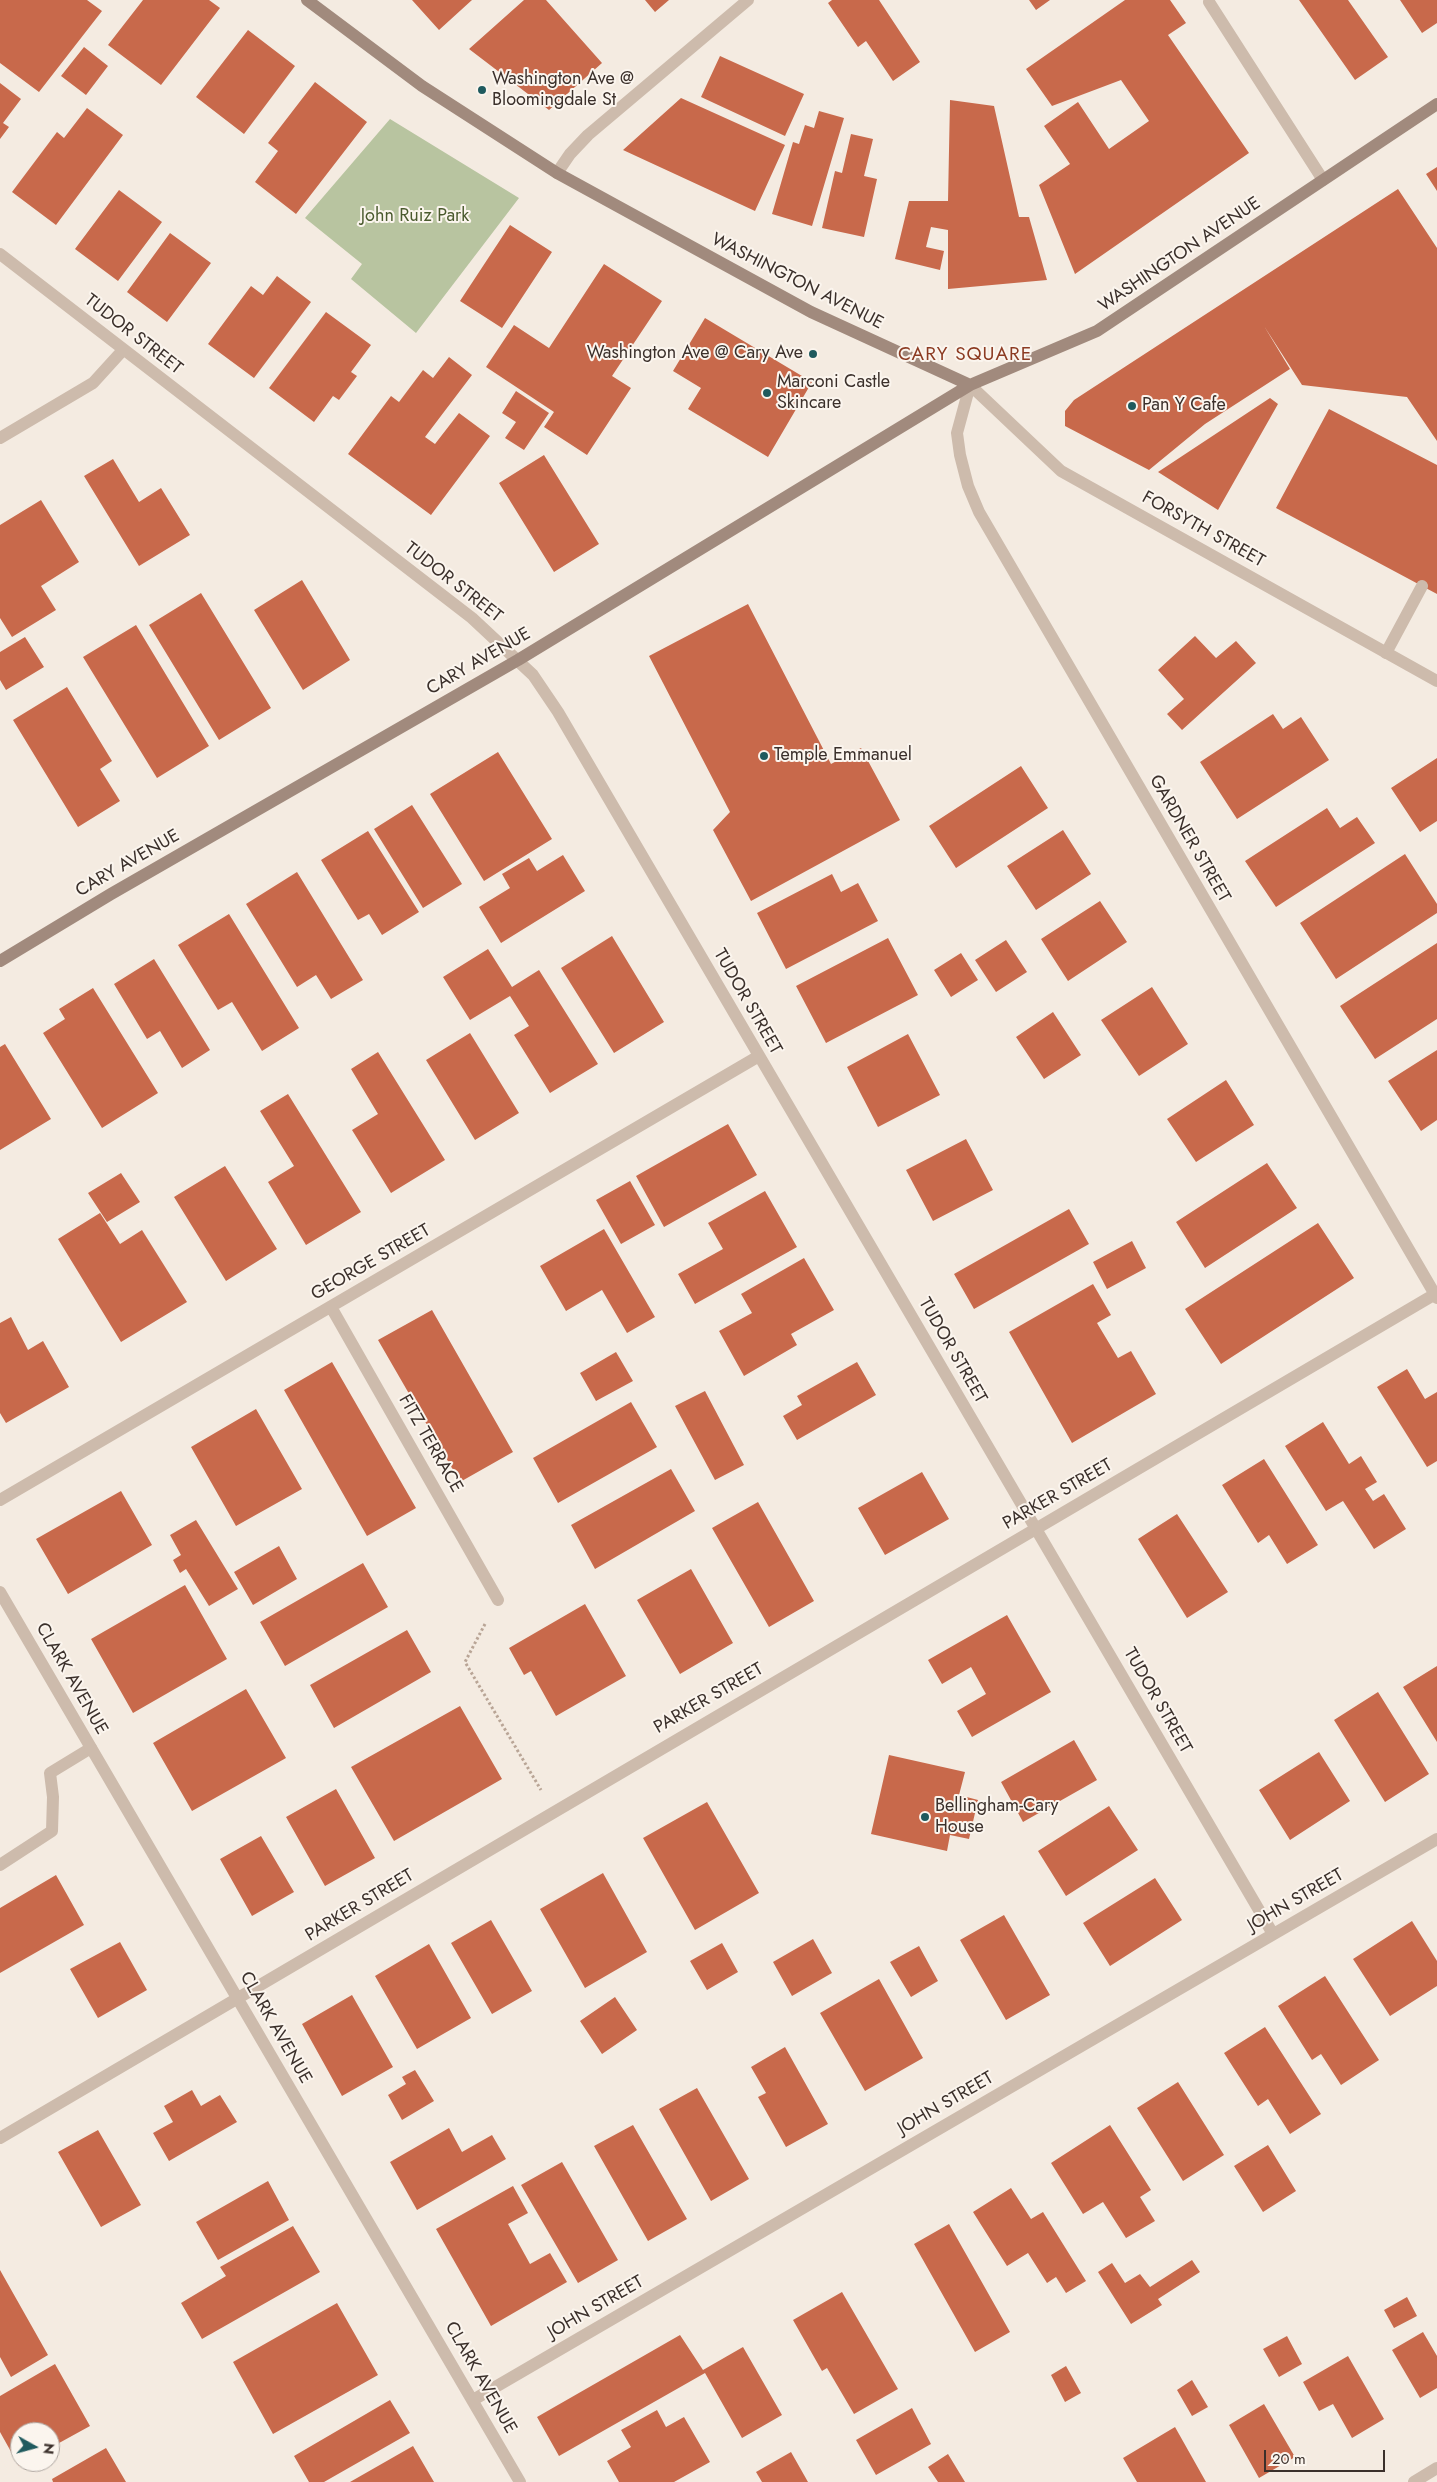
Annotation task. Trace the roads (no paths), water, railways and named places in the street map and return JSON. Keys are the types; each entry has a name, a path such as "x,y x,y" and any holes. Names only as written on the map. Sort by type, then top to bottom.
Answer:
{"main road":[{"name":"WASHINGTON AVENUE","path":"307,0 422,86 557,173 811,312 970,385 1098,331 1437,104"},
{"name":"CARY AVENUE","path":"0,961 111,894 518,660 970,385"}],"street":[{"path":"557,173 570,154 588,135 748,0"},
{"path":"1209,2 1323,180"},
{"name":"TUDOR STREET","path":"0,254 472,618 533,675 554,706 1273,1934"},
{"path":"0,438 93,383 123,350"},
{"name":"FORSYTH STREET","path":"970,385 1061,471 1437,681"},
{"name":"GARDNER STREET","path":"970,385 957,433 960,455 968,486 979,512 1436,1295"},
{"path":"1386,652 1422,586"},
{"name":"GEORGE STREET","path":"0,1500 759,1056"},
{"name":"PARKER STREET","path":"0,2138 238,2000 553,1811 1035,1528 1436,1295"},
{"name":"FITZ TERRACE","path":"331,1307 498,1600"},
{"name":"CLARK AVENUE","path":"0,1592 520,2482"},
{"path":"0,1865 52,1831 53,1797 50,1773 91,1748"},
{"name":"JOHN STREET","path":"473,2400 1437,1839"},
{"path":"1414,2482 1437,2468"}],"place":[{"name":"Washington Ave @ Bloomingdale St","path":"482,90"},
{"name":"Washington Ave @ Cary Ave","path":"813,354"},
{"name":"Marconi Castle Skincare","path":"767,393"},
{"name":"Pan Y Cafe","path":"1132,406"},
{"name":"Temple Emmanuel","path":"764,756"},
{"name":"Bellingham-Cary House","path":"925,1817"}],"district":[{"name":"CARY SQUARE","path":"965,355"}],"park label":[{"name":"John Ruiz Park","path":"415,217"}]}
